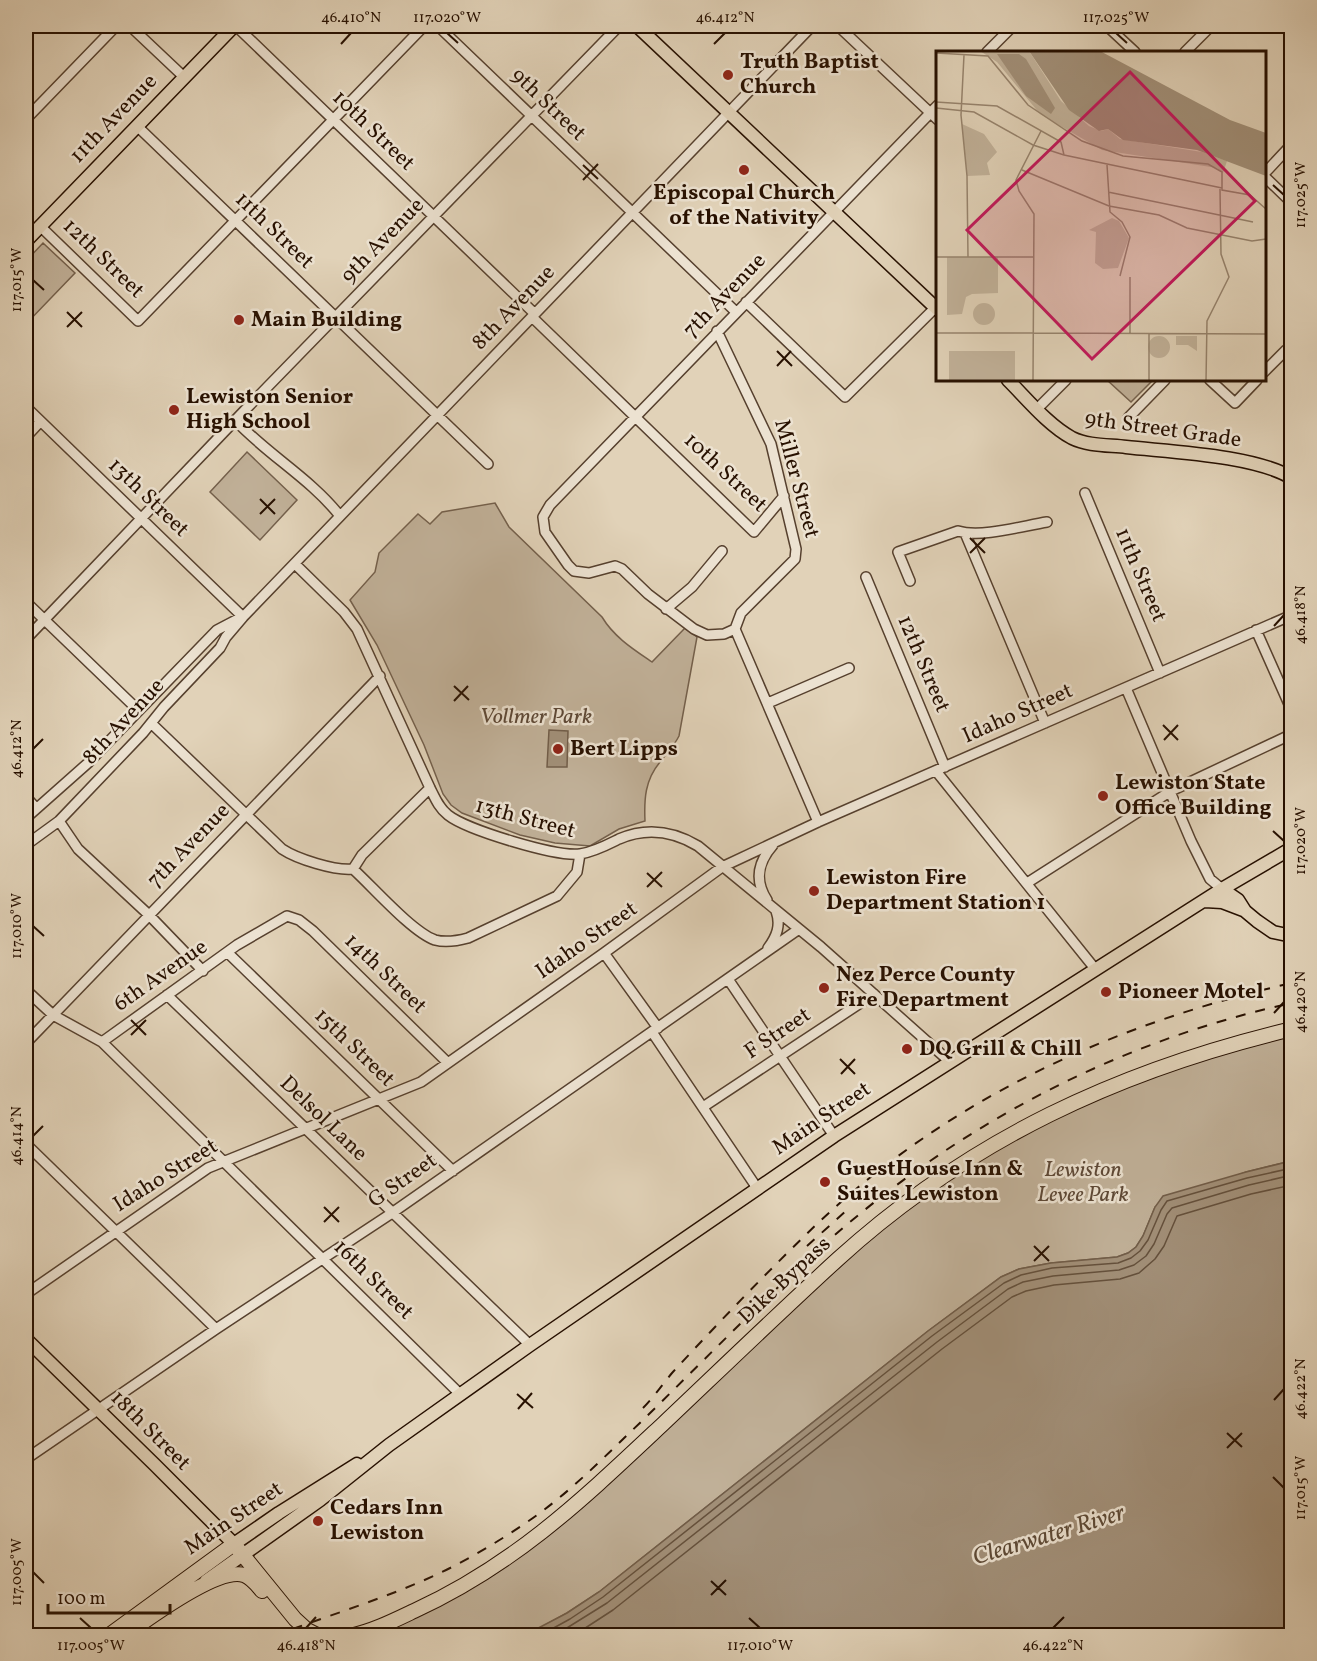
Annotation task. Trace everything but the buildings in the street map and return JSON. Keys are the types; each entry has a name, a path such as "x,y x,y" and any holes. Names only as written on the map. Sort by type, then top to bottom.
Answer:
{"highway":[{"name":"Dike Bypass","path":"350,1635 381,1626 437,1600 481,1576 540,1536 595,1488 839,1258 914,1198 960,1166 1052,1112 1117,1083 1197,1054 1292,1029"},
{"path":"239,1550 295,1620"},
{"name":"Main Street","path":"108,1635 239,1550"},
{"path":"192,1590 225,1577 244,1575 256,1584 272,1603 315,1635"},
{"name":"Main Street","path":"124,1635 192,1590"}],"main road":[{"name":"11th Avenue","path":"26,241 235,26"},
{"path":"637,26 936,306"},
{"name":"9th Street Grade","path":"1009,381 1058,429 1080,441 1223,458 1257,465 1284,473 1292,478"},
{"name":"Main Street","path":"192,1590 318,1488 389,1446 834,1136 1222,889 1292,849"},
{"path":"1238,900 1242,887 1270,861"},
{"path":"1222,889 1238,900 1245,911"},
{"path":"1204,901 1222,902 1245,911 1273,932 1292,936"},
{"name":"18th Street","path":"26,1339 239,1550"}],"street":[{"path":"26,118 116,26"},
{"path":"130,26 184,77"},
{"name":"10th Street","path":"235,26 434,217 754,532 784,496"},
{"path":"236,220 424,26"},
{"name":"9th Street","path":"438,26 736,312"},
{"name":"9th Avenue","path":"26,639 619,26"},
{"name":"8th Avenue","path":"26,845 59,821 220,648 243,617 813,26"},
{"path":"838,26 936,118"},
{"path":"988,51 1013,26"},
{"path":"1107,26 1134,51"},
{"path":"1186,51 1211,26"},
{"name":"7th Avenue","path":"666,609 622,569 615,566 589,573 574,571 545,532 543,517 550,506 635,416 936,107"},
{"name":"11th Street","path":"137,126 488,464"},
{"path":"1266,173 1292,144"},
{"path":"1266,177 1292,203"},
{"name":"12th Street","path":"40,226 138,321 236,220"},
{"path":"746,302 845,398 936,308"},
{"name":"Miller Street","path":"717,331 767,436 784,496 795,549 795,559 741,613 735,628"},
{"path":"1266,370 1286,350"},
{"path":"1037,409 1065,381"},
{"path":"1128,418 1164,381"},
{"path":"1211,381 1235,403 1256,381"},
{"name":"13th Street","path":"26,407 243,617"},
{"path":"236,421 332,505 340,516"},
{"path":"26,437 40,422"},
{"name":"11th Street","path":"1085,493 1160,673"},
{"path":"910,580 898,552 958,531 965,533 1047,522"},
{"path":"965,533 1045,723"},
{"path":"722,551 692,587 666,609 694,629 707,635 724,634 735,628 818,822"},
{"name":"13th Street","path":"295,564 351,619 357,629 441,809 471,827 553,852 580,854 632,835 655,832 670,833 686,839 698,846 799,929 949,1061"},
{"name":"12th Street","path":"866,577 941,769 1096,970"},
{"path":"26,602 138,710"},
{"name":"Idaho Street","path":"26,1294 208,1168 420,1082 722,867 818,822 1292,615"},
{"name":"8th Avenue","path":"26,818 88,763 217,630 243,617"},
{"path":"1256,630 1292,711"},
{"path":"768,703 849,668"},
{"name":"7th Avenue","path":"26,1043 380,676"},
{"path":"1126,688 1210,879 1222,889"},
{"path":"151,723 282,849 291,854 346,870 353,869 362,855 430,788"},
{"path":"1027,883 1171,791 1292,734"},
{"path":"26,797 36,808"},
{"path":"59,821 78,849 149,915 203,971"},
{"path":"765,952 778,930 778,918 775,909 762,892 758,871 762,860 777,841"},
{"path":"353,869 421,932 442,941 457,941 474,936 557,896 577,872 580,854"},
{"name":"6th Avenue","path":"53,1015 102,1042 228,953 282,918 292,917"},
{"name":"14th Street","path":"292,917 313,931 448,1063"},
{"name":"G Street","path":"26,1459 216,1329 392,1213 799,929"},
{"name":"15th Street","path":"228,953 453,1171"},
{"path":"604,953 757,1188"},
{"path":"728,979 834,1136"},
{"path":"26,990 53,1015"},
{"name":"F Street","path":"703,1107 874,993"},
{"name":"Delsol Lane","path":"167,995 530,1346"},
{"name":"16th Street","path":"102,1042 461,1395"},
{"path":"26,1144 216,1329"}],"green space":[{"path":"43,243 75,273 26,324 26,261"},
{"path":"1108,381 1152,381 1131,402"},
{"path":"247,452 297,500 260,540 210,492"},
{"name":"Vollmer Park","path":"495,503 509,527 602,617 618,637 652,662 685,628 697,637 679,736 655,769 648,783 645,797 645,821 619,829 590,846 555,843 520,835 462,813 451,805 443,794 424,745 377,645 350,600 375,572 379,553 418,514 430,524 442,512"},
{"name":"Lewiston Levee Park","path":"1291,1029 1291,1161 1246,1172 1155,1207 1143,1236 1136,1247 1128,1253 1117,1257 1051,1263 1019,1269 1001,1277 928,1331 599,1592 531,1633 525,1636 350,1636 514,1554 891,1216 1052,1112"}],"water":[{"name":"Bert Lipps","path":"549,730 568,731 567,767 547,767"},
{"name":"Clearwater River","path":"1291,1161 1291,1635 525,1635 567,1613 599,1592 928,1331 1001,1277 1019,1269 1051,1263 1117,1257 1128,1253 1136,1247 1143,1236 1155,1207 1163,1196"}],"railway":[{"path":"643,1408 672,1373 818,1223 869,1178 923,1138 979,1103 1038,1071 1099,1044 1162,1020 1292,983"},
{"path":"274,1636 440,1573 530,1520 589,1472 806,1261 914,1172 972,1134 1032,1099 1094,1068 1158,1042 1224,1020 1292,1003"},
{"path":"807,1246 847,1210"}],"place":[{"name":"Truth Baptist Church","path":"728,75"},
{"name":"Episcopal Church of the Nativity","path":"744,170"},
{"name":"Main Building","path":"239,320"},
{"name":"Lewiston Senior High School","path":"174,410"},
{"name":"Bert Lipps","path":"558,749"},
{"name":"Lewiston State Office Building","path":"1103,796"},
{"name":"Lewiston Fire Department Station 1","path":"814,891"},
{"name":"Nez Perce County Fire Department","path":"824,988"},
{"name":"Pioneer Motel","path":"1106,992"},
{"name":"DQ Grill & Chill","path":"907,1049"},
{"name":"GuestHouse Inn & Suites Lewiston","path":"825,1182"},
{"name":"Cedars Inn Lewiston","path":"318,1521"}]}
